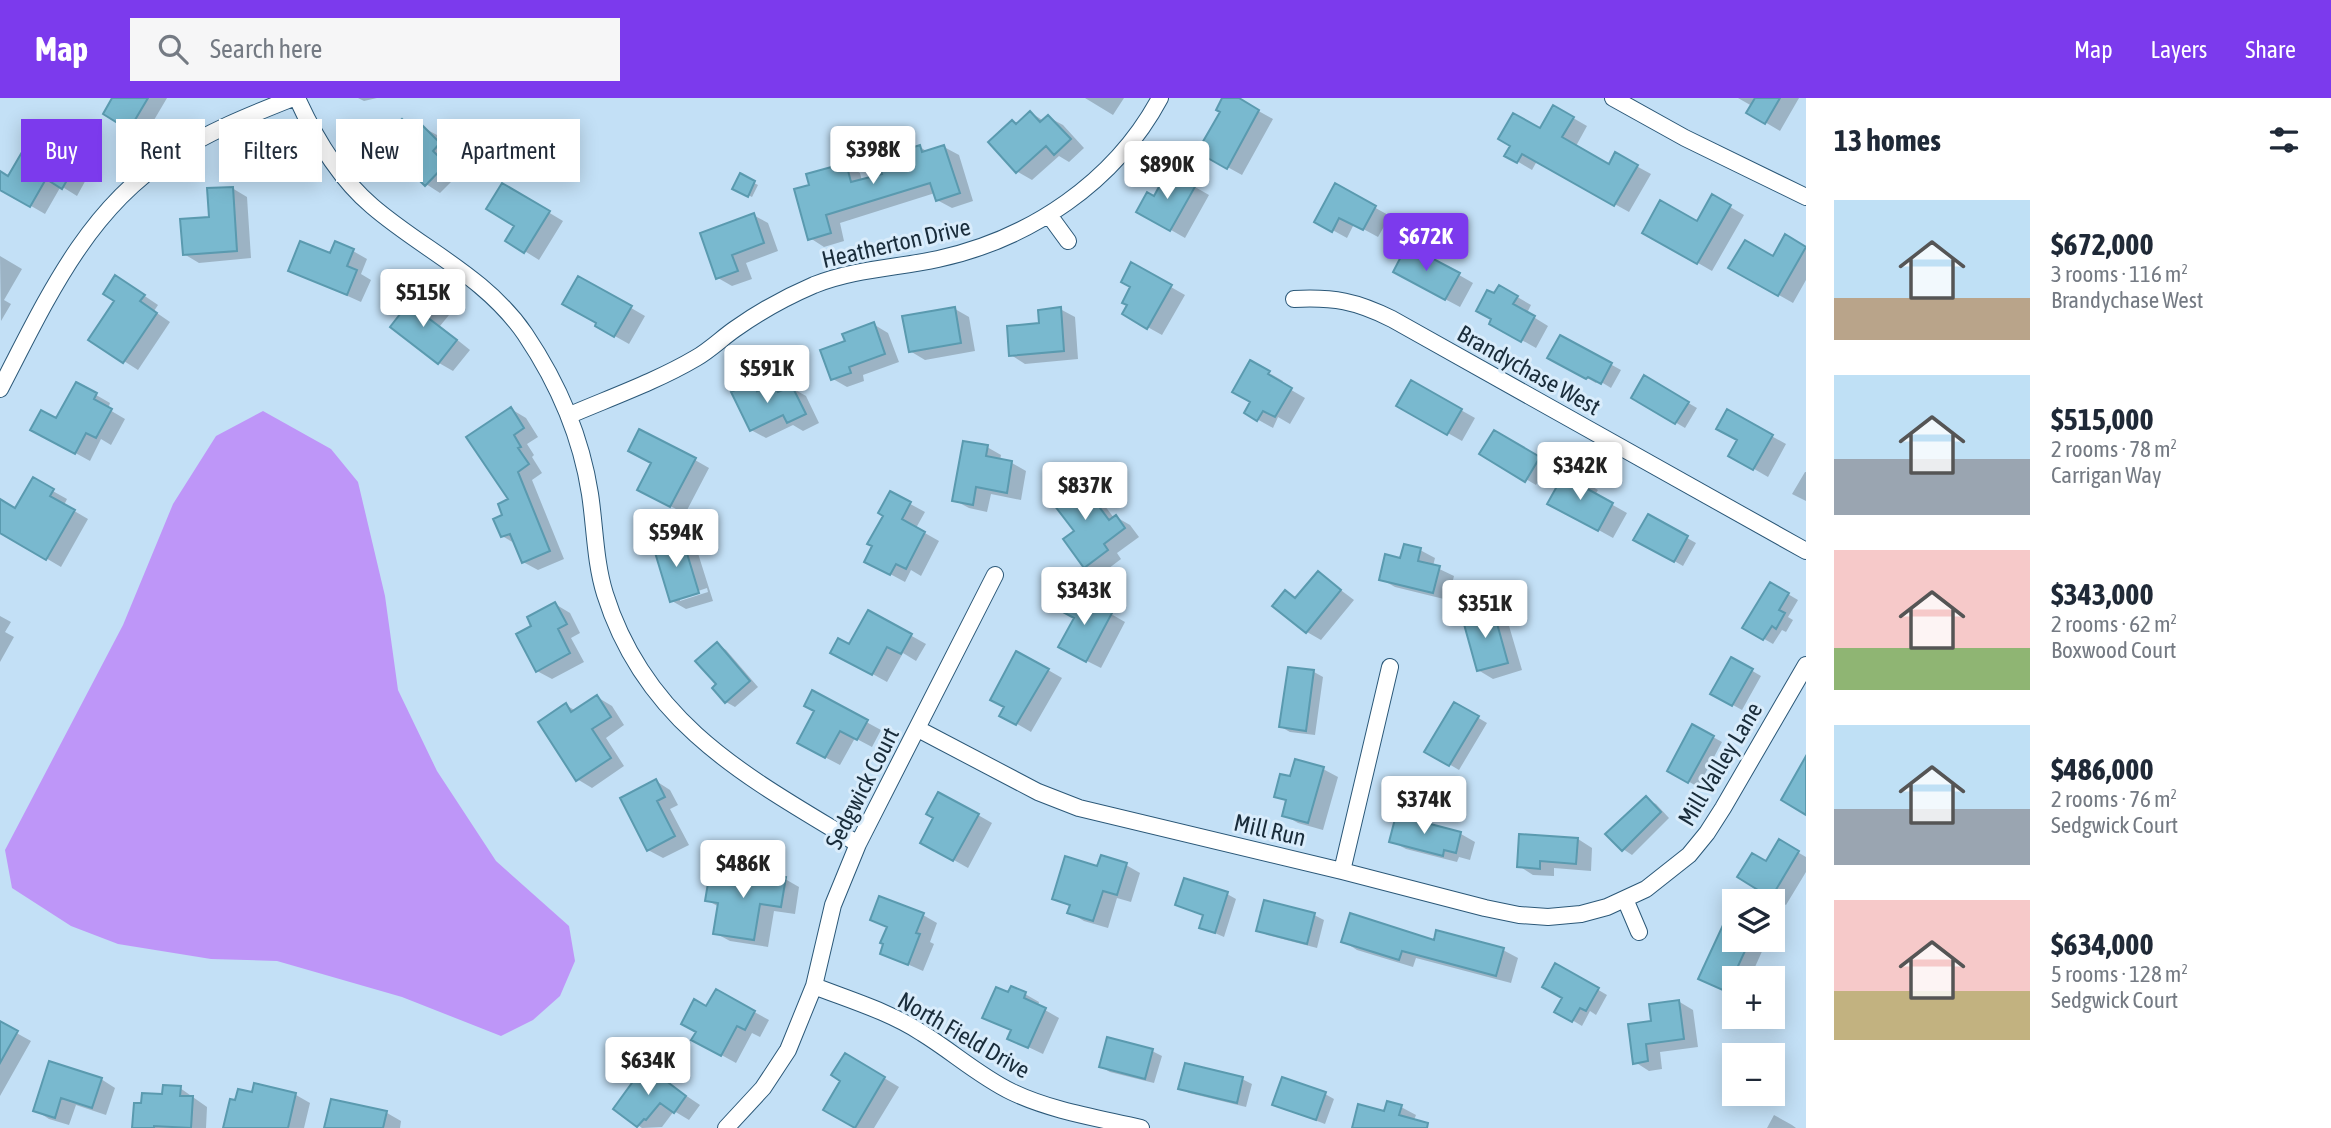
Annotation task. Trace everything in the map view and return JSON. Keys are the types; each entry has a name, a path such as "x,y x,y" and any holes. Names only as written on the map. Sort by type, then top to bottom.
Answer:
{"street":[{"path":"0,389 54,286 77,249 102,216 132,186 165,159 202,137 295,98 342,176 395,225 466,272 498,302 523,331 537,353 570,415 590,493 605,593 621,634 641,670 665,704 715,752 749,778 858,844"},
{"name":"Heatherton Drive","path":"570,415 669,373 699,356 775,303 814,285 855,272 937,259 978,248 1016,233 1049,215 1082,192 1134,137 1160,98"},
{"path":"1613,98 1697,144 1806,197"},
{"path":"1049,215 1068,241"},
{"name":"Brandychase West","path":"1294,299 1349,301 1381,313 1806,551"},
{"name":"Sedgwick Court","path":"726,1128 764,1088 788,1050 814,986 833,905 858,844 995,575"},
{"name":"Mill Valley Lane","path":"1625,899 1665,876 1689,855 1707,833 1806,665"},
{"path":"1342,871 1390,667"},
{"name":"Mill Run","path":"918,729 1038,792 1079,808 1519,915 1548,917 1581,914 1625,899"},
{"path":"1625,899 1639,932"},
{"name":"North Field Drive","path":"814,986 920,1031 974,1071 1036,1102 1137,1127"}],"shaded area":[{"path":"263,411 331,449 358,482 385,596 398,690 437,771 496,861 569,926 575,961 560,996 533,1020 501,1036 402,997 277,961 211,959 118,944 71,926 12,888 5,850 123,625 173,504 216,436"}],"building":[{"path":"112,98 148,98 136,119 116,119 116,122 103,114"},
{"path":"1222,98 1239,98 1259,110 1227,169 1197,152 1220,112 1216,110"},
{"path":"1755,98 1780,98 1765,124 1746,113"},
{"path":"1553,105 1574,117 1562,137 1609,164 1615,152 1638,165 1614,206 1522,154 1517,163 1504,156 1510,146 1498,139 1513,113 1540,128"},
{"path":"1030,111 1040,122 1048,115 1071,139 1054,155 1046,146 1016,173 988,142 1012,120 1016,124"},
{"path":"423,126 437,140 437,146 433,151 437,155 437,173 425,186 421,182"},
{"path":"920,145 922,152 944,145 960,193 936,201 930,183 826,215 831,233 808,240 794,189 809,185 806,174 846,163 851,182 882,174 879,165 893,160 892,154"},
{"path":"21,154 21,182 44,182 30,207 0,190 0,171 8,176"},
{"path":"1168,170 1196,185 1170,231 1136,212 1147,192 1154,196"},
{"path":"740,173 755,181 748,197 732,189"},
{"path":"51,182 66,182 62,189"},
{"path":"502,183 550,211 524,253 505,241 514,226 486,209"},
{"path":"1335,183 1376,206 1363,230 1339,218 1332,232 1314,222"},
{"path":"233,187 237,251 183,255 180,219 209,217 207,188"},
{"path":"1712,194 1731,205 1697,264 1642,233 1660,200 1697,221"},
{"path":"754,213 764,243 732,255 738,271 716,279 700,233"},
{"path":"1785,234 1806,247 1778,296 1728,268 1745,240 1773,256"},
{"path":"300,241 330,253 335,241 354,249 347,266 357,270 347,295 288,271"},
{"path":"1407,245 1460,273 1445,300 1393,272"},
{"path":"1131,262 1172,285 1147,329 1122,314 1127,305 1122,303 1130,287 1121,282"},
{"path":"115,275 145,295 140,301 157,313 123,363 88,340 114,301 103,294"},
{"path":"578,276 632,306 614,337 595,326 596,323 562,304"},
{"path":"1499,285 1518,296 1513,304 1535,316 1521,342 1489,324 1491,319 1476,311 1487,290 1494,293"},
{"path":"418,291 436,306 427,317 457,340 438,364 390,327"},
{"path":"955,307 961,343 909,352 902,316"},
{"path":"1061,307 1064,351 1009,356 1007,326 1039,323 1038,310"},
{"path":"874,322 885,354 849,367 851,373 831,380 820,350 845,341 842,334"},
{"path":"1560,335 1612,363 1601,384 1547,358"},
{"path":"1250,360 1292,388 1275,417 1263,411 1257,421 1244,413 1250,402 1232,392"},
{"path":"1644,375 1689,402 1675,424 1631,398"},
{"path":"1411,380 1462,409 1447,435 1396,406"},
{"path":"753,381 757,391 773,383 778,392 792,386 806,414 787,423 783,415 750,431 731,392"},
{"path":"76,382 97,393 94,399 112,409 96,438 86,433 75,454 30,430 41,410 56,418"},
{"path":"511,407 524,428 514,435 521,447 518,448 529,464 518,472 550,551 522,563 510,534 501,537 493,519 502,515 498,504 508,499 466,437"},
{"path":"1727,409 1773,435 1753,470 1728,456 1737,440 1716,429"},
{"path":"639,429 696,458 670,507 637,490 651,463 628,451"},
{"path":"1494,430 1540,457 1525,482 1479,454"},
{"path":"963,441 988,445 986,456 1012,461 1007,493 976,487 973,505 952,501"},
{"path":"1566,470 1584,480 1582,486 1613,503 1598,531 1547,504"},
{"path":"1076,476 1109,520 1116,515 1125,528 1104,544 1108,550 1084,568 1063,539 1074,531 1048,497"},
{"path":"33,477 54,489 50,496 75,510 46,560 0,533 0,499 15,508"},
{"path":"890,491 911,502 902,519 925,532 906,569 896,564 890,575 864,562 872,546 867,544 883,516 878,513"},
{"path":"1648,514 1688,536 1674,562 1633,540"},
{"path":"682,537 699,593 670,602 653,546"},
{"path":"1404,544 1421,548 1418,561 1440,566 1433,593 1379,580 1385,554 1400,558"},
{"path":"1318,571 1341,590 1306,633 1272,606 1285,590 1295,598"},
{"path":"1770,582 1789,593 1779,610 1785,613 1776,629 1772,626 1763,640 1742,628"},
{"path":"1074,592 1112,613 1086,662 1058,647 1074,618 1063,612"},
{"path":"555,602 567,624 558,629 570,653 536,672 516,634 531,626 527,617"},
{"path":"1493,609 1508,663 1477,671 1462,617"},
{"path":"868,610 912,634 901,654 887,647 872,675 830,653 838,638 849,644"},
{"path":"717,642 750,681 725,703 712,688 716,684 695,661"},
{"path":"1016,651 1049,669 1016,725 999,716 1004,707 990,700"},
{"path":"1731,657 1753,669 1732,706 1710,694"},
{"path":"1288,667 1314,670 1306,731 1279,727"},
{"path":"812,690 868,720 857,740 840,731 825,758 797,743 814,711 804,706"},
{"path":"597,695 611,717 592,729 611,758 576,781 538,722 566,703 571,712"},
{"path":"1454,702 1479,716 1449,766 1424,752"},
{"path":"1692,724 1714,736 1688,783 1667,771"},
{"path":"1806,756 1806,815 1781,800"},
{"path":"1295,759 1324,767 1308,823 1282,816 1286,800 1274,797 1280,774 1290,776"},
{"path":"656,779 665,797 657,801 675,836 647,851 620,798"},
{"path":"938,792 979,814 953,861 920,843 933,818 926,814"},
{"path":"1646,796 1661,812 1622,851 1605,834"},
{"path":"1396,815 1461,832 1456,853 1444,850 1443,856 1389,842"},
{"path":"1519,834 1578,838 1576,864 1540,861 1540,869 1517,867"},
{"path":"1779,839 1799,851 1776,889 1756,889 1737,877 1752,853 1766,861"},
{"path":"1101,855 1127,863 1117,895 1103,891 1093,921 1067,913 1070,905 1052,899 1065,856 1097,866"},
{"path":"734,865 754,868 753,872 786,877 781,907 760,904 754,940 713,934 718,903 705,901 708,883 717,884 719,870 733,873"},
{"path":"1184,878 1228,892 1215,933 1199,928 1203,915 1175,905"},
{"path":"879,896 924,913 916,933 920,934 908,965 880,954 883,944 880,943 887,927 870,920"},
{"path":"1264,900 1315,913 1307,944 1256,931"},
{"path":"1350,913 1434,940 1436,930 1504,948 1496,976 1402,951 1399,960 1341,942"},
{"path":"1722,927 1722,952 1744,952 1738,966 1722,966 1722,990 1698,979"},
{"path":"1555,963 1599,988 1586,1011 1580,1008 1572,1022 1554,1012 1562,998 1542,987"},
{"path":"1011,986 1026,992 1024,998 1046,1008 1028,1048 1007,1039 1011,1030 982,1018 996,987 1008,992"},
{"path":"716,989 755,1011 745,1030 737,1026 721,1056 691,1040 696,1032 681,1024 694,999 706,1006"},
{"path":"1679,1000 1684,1039 1646,1044 1648,1061 1633,1064 1628,1024 1651,1021 1649,1004"},
{"path":"0,1021 18,1031 0,1063"},
{"path":"1107,1037 1153,1049 1145,1079 1099,1067"},
{"path":"845,1053 885,1077 855,1128 823,1110 840,1081 831,1075"},
{"path":"49,1061 102,1078 92,1108 61,1098 55,1118 33,1111"},
{"path":"1185,1063 1243,1077 1237,1103 1178,1089"},
{"path":"645,1065 686,1096 674,1113 660,1103 637,1127 613,1109"},
{"path":"1282,1077 1326,1092 1316,1120 1272,1105"},
{"path":"254,1083 296,1093 288,1128 223,1128 230,1099 235,1100 238,1089 252,1092"},
{"path":"163,1085 181,1086 180,1096 193,1096 191,1128 132,1128 134,1103 141,1103 142,1093 162,1094"},
{"path":"331,1099 387,1111 383,1128 324,1128"},
{"path":"1387,1101 1402,1105 1399,1115 1428,1123 1427,1128 1352,1128 1358,1104 1384,1111"}]}
